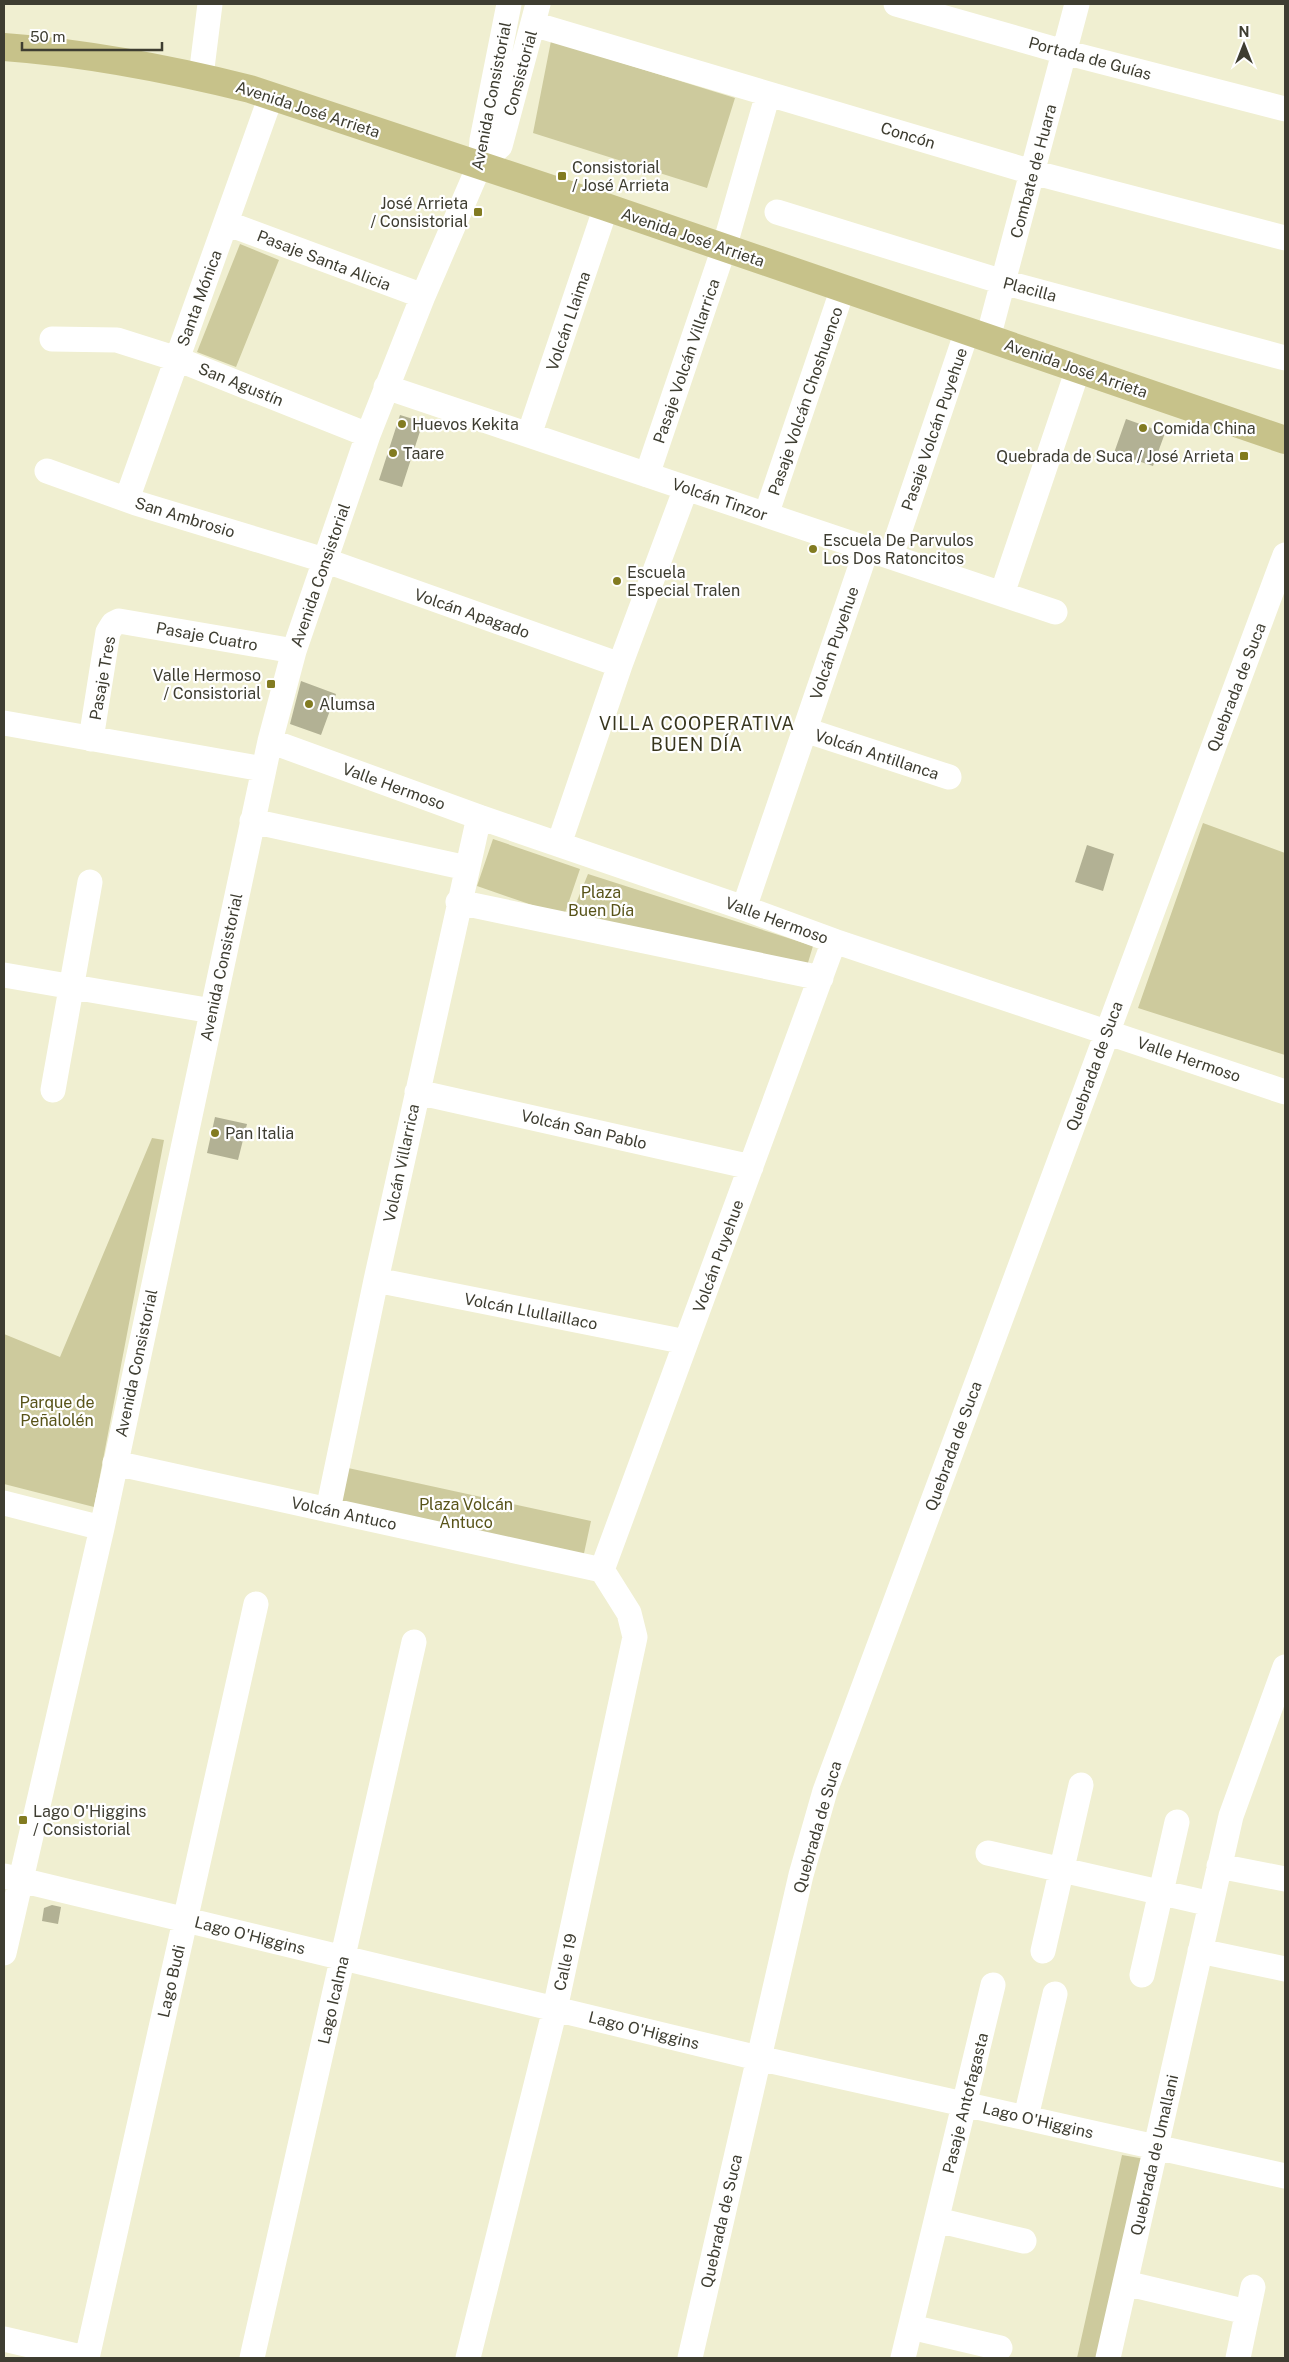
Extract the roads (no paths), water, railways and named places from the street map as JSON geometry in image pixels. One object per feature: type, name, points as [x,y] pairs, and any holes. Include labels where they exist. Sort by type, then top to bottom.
[{"type":"main road","name":"Avenida José Arrieta","points":[[4,48],[100,58],[201,76],[271,96],[480,164],[1285,440]]},
{"type":"street","points":[[201,76],[210,4]]},
{"type":"street","name":"Avenida Consistorial","points":[[4,1953],[12,1878],[102,1528],[270,741],[294,651],[368,435],[423,296],[480,164],[482,140],[509,4]]},
{"type":"street","name":"Portada de Guías","points":[[896,4],[1064,52],[1285,108]]},
{"type":"street","name":"Combate de Huara","points":[[977,334],[1003,282],[1077,4]]},
{"type":"street","name":"Consistorial","points":[[480,164],[500,146],[536,14]]},
{"type":"street","name":"Concón","points":[[536,14],[768,94],[1032,172],[1285,238]]},
{"type":"street","name":"Pasaje Volcán Villarrica","points":[[647,475],[724,248],[768,94]]},
{"type":"street","name":"Santa Mónica","points":[[127,499],[271,96]]},
{"type":"street","name":"Volcán Llaima","points":[[529,435],[606,207]]},
{"type":"street","name":"Placilla","points":[[777,212],[1003,282],[1285,358]]},
{"type":"street","name":"Pasaje Santa Alicia","points":[[226,223],[423,296]]},
{"type":"street","name":"Pasaje Volcán Choshuenco","points":[[766,515],[843,288]]},
{"type":"street","name":"Pasaje Volcán Puyehue","points":[[891,556],[977,334]]},
{"type":"street","name":"San Agustín","points":[[52,338],[117,340],[177,359],[368,435]]},
{"type":"street","points":[[1002,594],[1078,369]]},
{"type":"street","name":"Volcán Tinzor","points":[[386,387],[1055,612]]},
{"type":"street","name":"San Ambrosio","points":[[47,471],[127,499],[324,560]]},
{"type":"street","points":[[559,844],[620,665],[686,488]]},
{"type":"street","name":"Volcán Puyehue","points":[[744,908],[866,548]]},
{"type":"street","name":"Quebrada de Suca","points":[[690,2358],[758,2058],[802,1875],[825,1791],[1285,555]]},
{"type":"street","name":"Volcán Apagado","points":[[324,560],[620,665]]},
{"type":"street","name":"Pasaje Cuatro","points":[[120,621],[294,651]]},
{"type":"street","name":"Pasaje Tres","points":[[91,739],[108,632],[113,624],[120,621]]},
{"type":"street","points":[[4,724],[263,769]]},
{"type":"street","name":"Volcán Antillanca","points":[[804,730],[949,777]]},
{"type":"street","name":"Valle Hermoso","points":[[270,741],[479,817],[834,941],[1285,1092]]},
{"type":"street","name":"Volcán Villarrica","points":[[328,1510],[458,902],[479,817]]},
{"type":"street","points":[[252,821],[467,868]]},
{"type":"street","points":[[53,1090],[90,882]]},
{"type":"street","points":[[458,902],[821,978]]},
{"type":"street","name":"Volcán Puyehue","points":[[602,1570],[834,941]]},
{"type":"street","points":[[4,975],[212,1011]]},
{"type":"street","name":"Volcán San Pablo","points":[[417,1092],[751,1167]]},
{"type":"street","name":"Volcán Llullaillaco","points":[[376,1280],[686,1342]]},
{"type":"street","name":"Volcán Antuco","points":[[115,1463],[602,1570]]},
{"type":"street","points":[[4,1502],[102,1528]]},
{"type":"street","name":"Calle 19","points":[[468,2358],[555,2009],[635,1638],[629,1613],[602,1570]]},
{"type":"street","name":"Lago Budi","points":[[86,2358],[256,1604]]},
{"type":"street","name":"Lago Icalma","points":[[252,2358],[414,1642]]},
{"type":"street","name":"Quebrada de Umallani","points":[[1108,2358],[1231,1816],[1285,1667]]},
{"type":"street","points":[[1043,1952],[1081,1785]]},
{"type":"street","points":[[1142,1975],[1177,1822]]},
{"type":"street","points":[[988,1853],[1211,1904]]},
{"type":"street","points":[[1220,1866],[1285,1879]]},
{"type":"street","name":"Lago O'Higgins","points":[[12,1878],[758,2058],[1285,2176]]},
{"type":"street","points":[[1200,1952],[1285,1969]]},
{"type":"street","name":"Pasaje Antofagasta","points":[[903,2358],[993,1985]]},
{"type":"street","points":[[1026,2117],[1055,1994]]},
{"type":"street","points":[[936,2220],[1024,2241]]},
{"type":"street","points":[[1125,2282],[1248,2312]]},
{"type":"street","points":[[1238,2358],[1253,2287]]},
{"type":"street","points":[[911,2327],[1000,2348]]},
{"type":"street","points":[[4,2339],[86,2358]]},
{"type":"place","name":"Consistorial / José Arrieta","points":[[562,176]]},
{"type":"place","name":"José Arrieta / Consistorial","points":[[478,212]]},
{"type":"place","name":"Huevos Kekita","points":[[402,424]]},
{"type":"place","name":"Comida China","points":[[1143,428]]},
{"type":"place","name":"Taare","points":[[393,453]]},
{"type":"place","name":"Quebrada de Suca / José Arrieta","points":[[1244,456]]},
{"type":"place","name":"Escuela De Parvulos Los Dos Ratoncitos","points":[[813,549]]},
{"type":"place","name":"Escuela Especial Tralen","points":[[617,581]]},
{"type":"place","name":"Valle Hermoso / Consistorial","points":[[271,684]]},
{"type":"place","name":"Alumsa","points":[[309,704]]},
{"type":"place","name":"Pan Italia","points":[[215,1133]]},
{"type":"place","name":"Lago O'Higgins / Consistorial","points":[[23,1820]]},
{"type":"district","name":"VILLA COOPERATIVA BUEN DÍA","points":[[697,734]]},
{"type":"park label","name":"Plaza Buen Día","points":[[601,901]]},
{"type":"park label","name":"Parque de Peñalolén","points":[[57,1411]]},
{"type":"park label","name":"Plaza Volcán Antuco","points":[[466,1513]]}]
